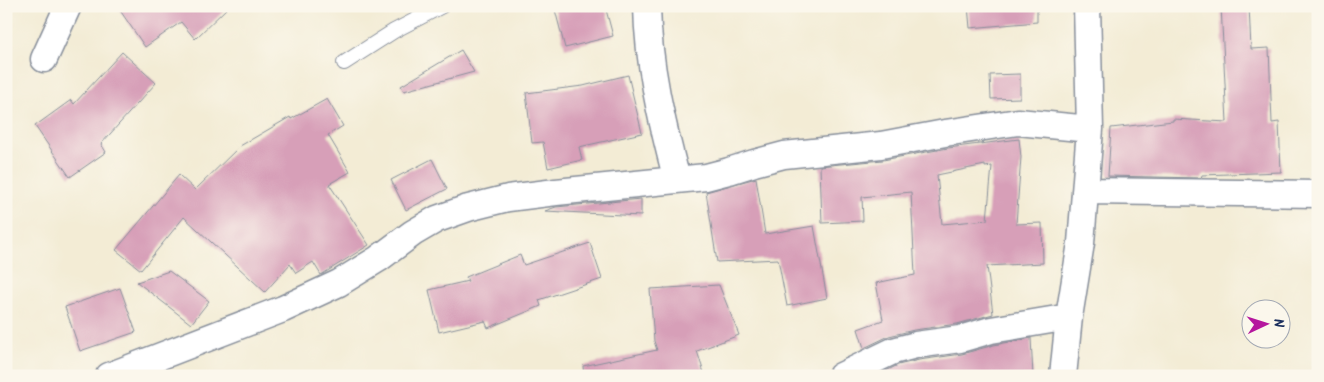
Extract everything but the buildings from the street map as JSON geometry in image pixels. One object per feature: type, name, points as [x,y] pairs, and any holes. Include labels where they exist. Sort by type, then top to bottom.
[{"type":"street","points":[[44,59],[68,6]]},
{"type":"street","points":[[647,6],[648,34],[662,124],[676,180]]},
{"type":"street","points":[[1063,376],[1069,317],[1081,244],[1090,129],[1087,6]]},
{"type":"street","points":[[109,376],[283,309],[339,283],[437,219],[468,208],[508,198],[706,177],[784,155],[881,145],[945,132],[1018,122],[1090,129]]},
{"type":"street","points":[[1085,191],[1318,194]]},
{"type":"street","points":[[841,376],[893,352],[916,346],[960,339],[992,330],[1069,317]]},
{"type":"lane","points":[[344,64],[394,31],[442,6]]}]
